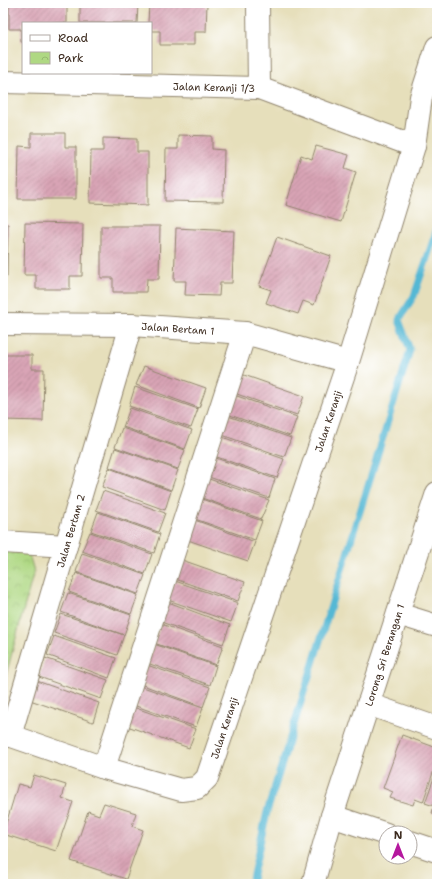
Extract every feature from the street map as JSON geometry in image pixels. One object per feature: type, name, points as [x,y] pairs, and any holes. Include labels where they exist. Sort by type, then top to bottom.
[{"type":"street","points":[[258,3],[259,88]]},
{"type":"street","name":"Jalan Keranji","points":[[104,768],[181,790],[197,788],[206,778],[348,362],[414,146],[421,97],[437,47]]},
{"type":"street","name":"Jalan Keranji 1/3","points":[[3,82],[259,88],[414,146]]},
{"type":"street","name":"Jalan Bertam 1","points":[[3,324],[131,324],[246,333],[348,362]]},
{"type":"street","name":"Jalan Bertam 2","points":[[6,735],[66,546],[131,324]]},
{"type":"street","points":[[6,735],[104,768],[246,333]]},
{"type":"street","name":"Lorong Sri Berangan 1","points":[[313,884],[332,816],[368,704],[436,502]]},
{"type":"street","points":[[3,542],[66,546]]},
{"type":"street","points":[[398,614],[437,626]]},
{"type":"street","points":[[368,704],[437,728]]},
{"type":"street","points":[[332,816],[378,831]]},
{"type":"street","points":[[418,844],[437,850]]},
{"type":"green space","points":[[3,547],[27,548],[34,571],[3,686]]},
{"type":"building","points":[[9,3],[67,3],[67,22],[22,22],[22,42],[21,29],[9,29]]},
{"type":"building","points":[[80,3],[138,3],[137,22],[80,22]]},
{"type":"building","points":[[149,3],[207,3],[206,32],[194,32],[194,45],[160,45],[160,31],[152,31],[152,22],[148,22]]},
{"type":"building","points":[[31,133],[65,133],[65,147],[76,147],[76,199],[18,199],[19,146],[31,147]]},
{"type":"building","points":[[178,135],[212,136],[212,149],[224,150],[223,202],[165,201],[166,149],[178,149]]},
{"type":"building","points":[[103,138],[137,139],[137,152],[148,152],[148,205],[90,203],[91,151],[103,151]]},
{"type":"building","points":[[316,146],[349,155],[345,168],[356,172],[341,222],[286,205],[301,155],[312,159]]},
{"type":"building","points":[[25,223],[83,224],[82,276],[70,276],[70,289],[36,289],[36,275],[24,275]]},
{"type":"building","points":[[3,224],[8,224],[7,276],[3,276]]},
{"type":"building","points":[[101,226],[160,226],[159,279],[147,279],[146,292],[113,292],[113,278],[101,278]]},
{"type":"building","points":[[176,228],[234,231],[232,283],[220,283],[219,296],[185,295],[186,281],[174,281]]},
{"type":"building","points":[[277,237],[331,256],[314,305],[303,301],[298,314],[266,303],[271,290],[259,286]]},
{"type":"building","points":[[3,355],[32,355],[32,369],[44,369],[43,421],[3,420]]},
{"type":"building","points":[[144,366],[206,388],[199,408],[136,385]]},
{"type":"building","points":[[241,374],[304,396],[297,415],[234,393]]},
{"type":"building","points":[[135,387],[198,409],[191,428],[129,406]]},
{"type":"building","points":[[234,395],[297,417],[290,436],[227,414]]},
{"type":"building","points":[[130,408],[192,430],[185,449],[123,427]]},
{"type":"building","points":[[228,416],[291,438],[284,457],[222,435]]},
{"type":"building","points":[[122,428],[185,450],[178,469],[115,447]]},
{"type":"building","points":[[222,437],[284,459],[277,478],[214,456]]},
{"type":"building","points":[[115,448],[178,470],[171,490],[109,467]]},
{"type":"building","points":[[213,457],[275,479],[269,498],[206,476]]},
{"type":"building","points":[[109,468],[171,491],[165,510],[102,487]]},
{"type":"building","points":[[206,478],[269,500],[261,519],[199,497]]},
{"type":"building","points":[[103,491],[165,513],[158,532],[96,510]]},
{"type":"building","points":[[199,498],[262,521],[255,540],[192,518]]},
{"type":"building","points":[[98,512],[160,534],[154,553],[91,531]]},
{"type":"building","points":[[192,519],[255,542],[248,561],[185,539]]},
{"type":"building","points":[[90,532],[152,554],[145,574],[82,551]]},
{"type":"building","points":[[82,553],[145,575],[138,594],[76,572]]},
{"type":"building","points":[[182,560],[245,582],[238,601],[175,579]]},
{"type":"building","points":[[76,573],[138,595],[131,614],[69,592]]},
{"type":"building","points":[[175,581],[238,603],[231,622],[168,600]]},
{"type":"building","points":[[68,593],[131,615],[124,635],[61,612]]},
{"type":"building","points":[[168,602],[230,625],[223,644],[161,622]]},
{"type":"building","points":[[61,614],[124,635],[117,655],[54,633]]},
{"type":"building","points":[[161,624],[223,646],[216,665],[154,643]]},
{"type":"building","points":[[54,636],[116,658],[109,678],[47,655]]},
{"type":"building","points":[[154,644],[216,666],[210,685],[147,663]]},
{"type":"building","points":[[45,658],[108,680],[101,699],[39,677]]},
{"type":"building","points":[[147,665],[210,687],[203,707],[140,684]]},
{"type":"building","points":[[37,681],[99,703],[93,722],[30,700]]},
{"type":"building","points":[[140,686],[203,708],[196,727],[133,705]]},
{"type":"building","points":[[133,707],[196,729],[189,748],[127,726]]},
{"type":"building","points":[[402,735],[437,748],[437,761],[423,802],[415,799],[413,805],[390,798],[393,792],[383,788]]},
{"type":"building","points":[[437,769],[437,814],[432,813],[434,806],[425,803]]},
{"type":"building","points":[[34,775],[66,785],[62,798],[73,802],[56,851],[3,834],[18,784],[30,787]]},
{"type":"building","points":[[104,803],[136,813],[132,826],[143,830],[126,879],[71,861],[88,811],[99,815]]},
{"type":"waterway","points":[[251,884],[267,812],[410,350],[399,320],[414,296],[437,229]]}]
